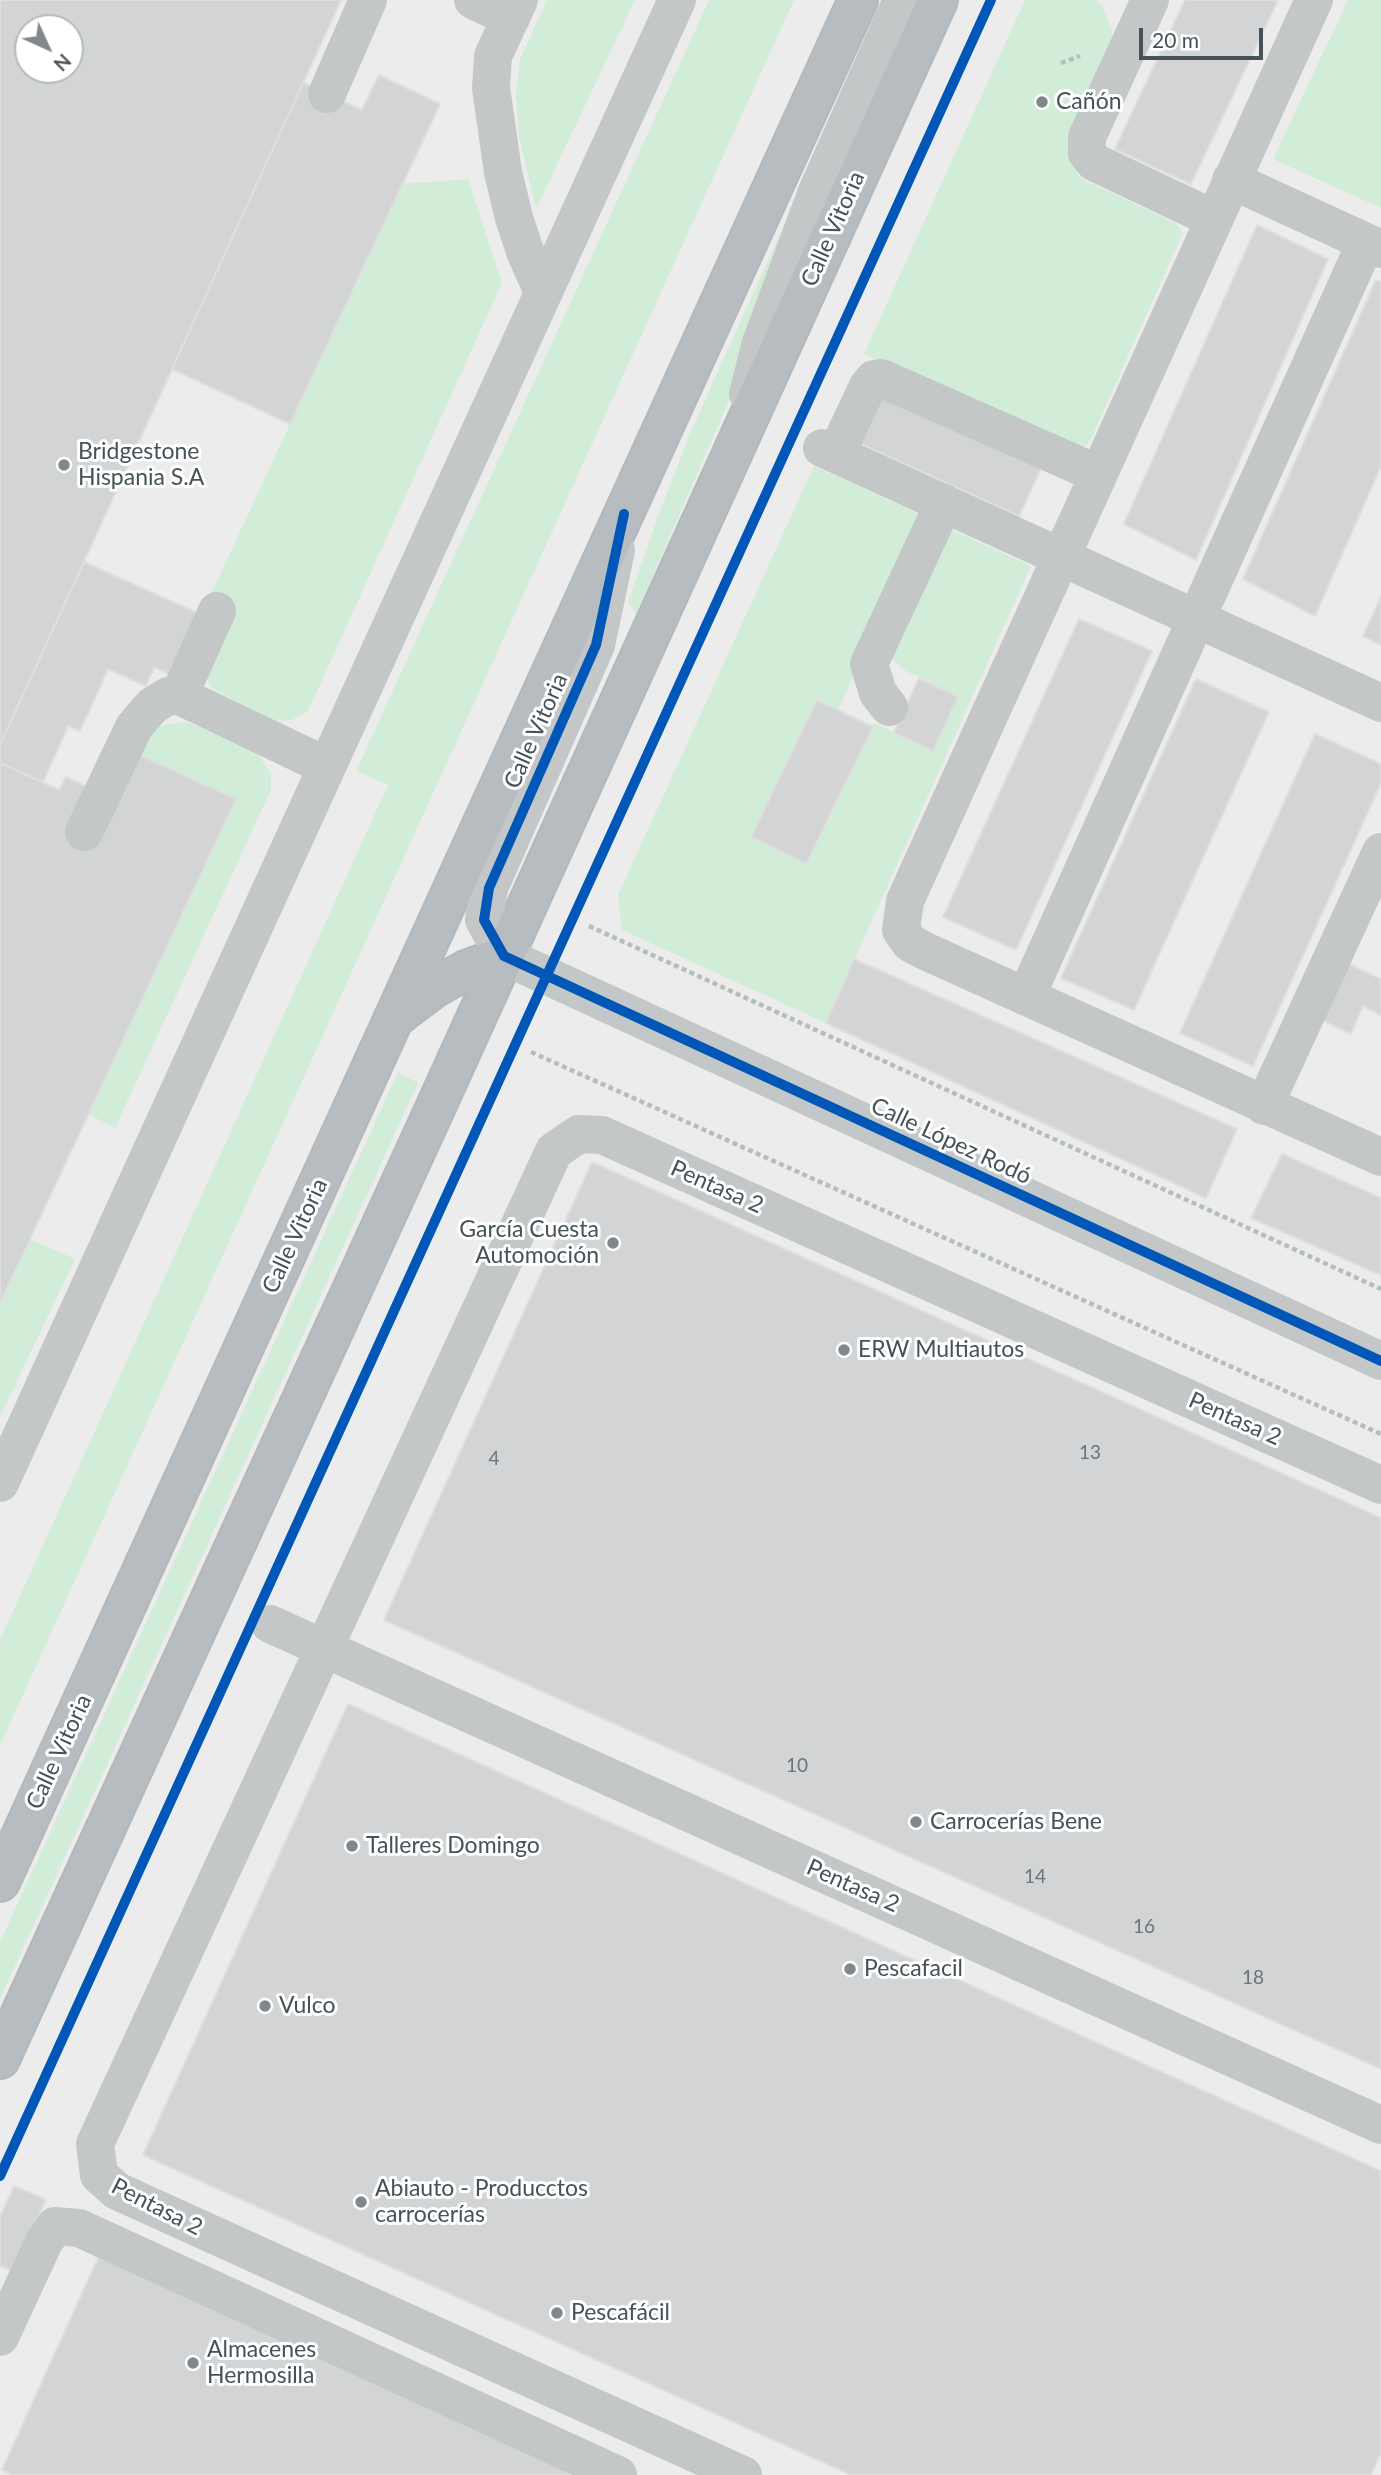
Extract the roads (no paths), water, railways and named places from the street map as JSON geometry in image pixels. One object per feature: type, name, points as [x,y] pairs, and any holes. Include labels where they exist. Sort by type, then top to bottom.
[{"type":"highway","name":"Calle Vitoria","points":[[0,1882],[858,0]]},
{"type":"highway","name":"Calle Vitoria","points":[[0,2059],[938,0]]},
{"type":"highway","points":[[395,1018],[434,988],[466,970],[504,956]]},
{"type":"street","points":[[327,94],[368,0]]},
{"type":"street","points":[[472,0],[515,9],[493,56],[491,88],[503,172],[513,218],[544,292]]},
{"type":"street","points":[[0,1483],[677,0]]},
{"type":"street","points":[[732,453],[761,343],[816,194],[902,0]]},
{"type":"street","points":[[1150,0],[1087,137],[1087,153],[1094,162],[1214,219]]},
{"type":"street","points":[[1314,0],[905,901],[901,930],[910,943],[1381,1157]]},
{"type":"street","points":[[1026,997],[1196,619],[1373,245],[1231,180]]},
{"type":"street","points":[[1098,474],[881,379],[874,379],[868,386],[829,451],[1381,704]]},
{"type":"street","points":[[890,707],[878,693],[869,664],[944,503]]},
{"type":"street","name":"Calle Vitoria","points":[[504,956],[484,920],[489,888],[596,645],[624,513]]},
{"type":"street","points":[[178,696],[217,611]]},
{"type":"street","points":[[84,832],[134,726],[152,706],[168,696],[178,696],[326,766]]},
{"type":"street","points":[[1264,1106],[1381,852]]},
{"type":"street","name":"Calle López Rodó","points":[[504,956],[1381,1362]]},
{"type":"street","name":"Pentasa 2","points":[[743,2475],[117,2192],[99,2175],[95,2144],[554,1151],[579,1134],[603,1135],[1381,1485]]},
{"type":"street","name":"Pentasa 2","points":[[270,1624],[1381,2125]]},
{"type":"street","points":[[0,2337],[44,2242],[55,2226],[79,2228],[618,2475]]},
{"type":"place","name":"Cañón","points":[[1042,102]]},
{"type":"place","name":"Bridgestone Hispania S.A","points":[[64,465]]},
{"type":"place","name":"García Cuesta Automoción","points":[[613,1243]]},
{"type":"place","name":"ERW Multiautos","points":[[844,1350]]},
{"type":"place","name":"Carrocerías Bene","points":[[916,1822]]},
{"type":"place","name":"Talleres Domingo","points":[[352,1846]]},
{"type":"place","name":"Pescafacil","points":[[850,1969]]},
{"type":"place","name":"Vulco","points":[[265,2006]]},
{"type":"place","name":"Abiauto - Producctos carrocerías","points":[[361,2202]]},
{"type":"place","name":"Pescafácil","points":[[557,2313]]},
{"type":"place","name":"Almacenes Hermosilla","points":[[193,2363]]}]
